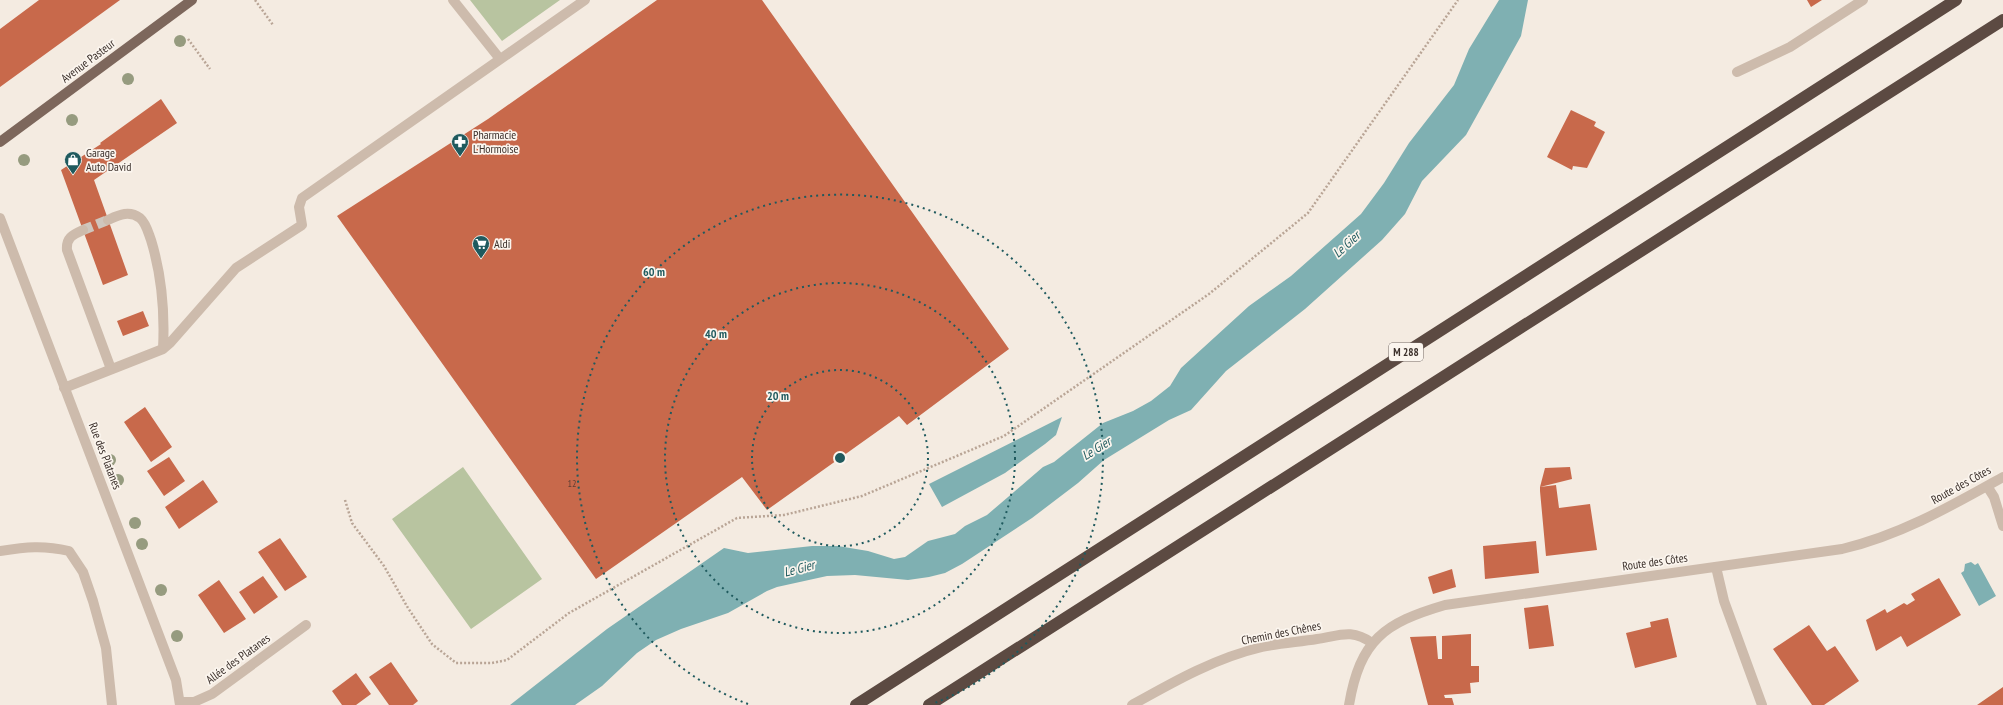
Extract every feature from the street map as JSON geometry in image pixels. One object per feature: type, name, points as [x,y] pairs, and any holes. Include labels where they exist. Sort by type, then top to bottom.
[{"type":"highway","name":"M 288","points":[[856,705],[1956,0]]},
{"type":"highway","points":[[929,705],[2003,20]]},
{"type":"main road","name":"Avenue Pasteur","points":[[0,142],[192,0]]},
{"type":"street","points":[[453,0],[500,59]]},
{"type":"street","points":[[64,388],[163,349],[236,268],[302,225],[299,215],[302,198],[585,0]]},
{"type":"street","points":[[1738,72],[1790,47],[1862,0]]},
{"type":"street","points":[[108,220],[122,214],[131,214],[140,218],[147,227],[158,264],[162,286],[164,311],[163,349]]},
{"type":"street","name":"Rue des Platanes","points":[[0,218],[176,680],[180,704]]},
{"type":"street","points":[[83,230],[71,236],[67,242],[67,250],[111,369]]},
{"type":"street","name":"Route des Côtes","points":[[1349,705],[1352,685],[1361,660],[1372,643],[1392,625],[1417,613],[1445,605],[1716,567],[1872,542],[1900,531],[2003,477]]},
{"type":"street","points":[[1987,486],[1994,497],[2003,526]]},
{"type":"street","points":[[0,551],[31,546],[50,546],[69,551],[83,572],[93,600],[106,648],[112,705]]},
{"type":"street","points":[[1716,567],[1724,601],[1762,705]]},
{"type":"street","name":"Allée des Platanes","points":[[180,704],[194,702],[212,694],[306,625]]},
{"type":"street","name":"Chemin des Chênes","points":[[1132,705],[1195,671],[1223,659],[1263,647],[1319,639],[1340,634],[1362,636],[1372,643]]},
{"type":"path","points":[[255,0],[273,24]]},
{"type":"path","points":[[345,500],[352,523],[388,572],[398,592],[432,644],[456,663],[492,663],[507,660],[569,613],[737,518],[784,515],[862,496],[1004,436],[1209,294],[1308,213],[1458,0]]},
{"type":"path","points":[[188,39],[210,69]]},
{"type":"green space","points":[[470,0],[560,0],[502,41]]},
{"type":"green space","points":[[463,467],[542,579],[471,629],[392,519]]},
{"type":"water","name":"Le Gier","points":[[1499,0],[1528,0],[1521,36],[1466,135],[1422,181],[1405,214],[1382,240],[1305,309],[1226,371],[1191,410],[1169,420],[1104,460],[1078,483],[1032,518],[962,564],[945,573],[908,580],[855,575],[827,576],[777,587],[728,613],[681,629],[656,640],[637,653],[602,686],[575,705],[510,705],[607,629],[724,548],[748,553],[812,546],[838,546],[868,551],[894,559],[905,557],[928,541],[955,534],[965,526],[987,515],[1043,467],[1054,462],[1103,423],[1133,411],[1151,401],[1170,386],[1181,368],[1249,306],[1291,276],[1361,214],[1384,183],[1409,143],[1454,85],[1469,49]]},
{"type":"water","points":[[1062,417],[1056,435],[1045,444],[1005,473],[942,507],[929,484]]},
{"type":"water","points":[[1971,562],[1975,565],[1978,563],[1996,596],[1979,606],[1961,573],[1964,571],[1965,564]]},
{"type":"building","points":[[39,0],[120,0],[0,87],[0,29]]},
{"type":"building","points":[[657,0],[762,0],[1009,349],[907,425],[899,416],[767,510],[742,477],[596,579],[337,216],[488,119]]},
{"type":"building","points":[[1807,0],[1822,0],[1811,7]]},
{"type":"building","points":[[161,99],[177,123],[94,180],[128,275],[103,285],[61,170],[101,144],[100,143]]},
{"type":"building","points":[[1571,110],[1596,122],[1594,126],[1605,132],[1587,168],[1573,166],[1572,170],[1547,157]]},
{"type":"building","points":[[143,311],[149,326],[123,336],[117,321]]},
{"type":"building","points":[[145,407],[172,447],[151,462],[124,422]]},
{"type":"building","points":[[169,457],[185,481],[164,496],[147,471]]},
{"type":"building","points":[[1570,467],[1572,479],[1540,487],[1545,468]]},
{"type":"building","points":[[203,480],[218,502],[179,529],[165,507]]},
{"type":"building","points":[[1556,485],[1559,508],[1590,504],[1597,550],[1546,556],[1540,487]]},
{"type":"building","points":[[280,538],[307,577],[285,591],[258,552]]},
{"type":"building","points":[[1536,541],[1539,573],[1485,579],[1483,546]]},
{"type":"building","points":[[1452,569],[1456,587],[1433,594],[1428,577]]},
{"type":"building","points":[[263,576],[278,597],[254,614],[239,592]]},
{"type":"building","points":[[1939,578],[1961,615],[1907,647],[1901,636],[1876,651],[1866,620],[1885,609],[1887,613],[1904,603],[1907,605],[1915,600],[1911,594]]},
{"type":"building","points":[[219,580],[246,619],[224,633],[198,595]]},
{"type":"building","points":[[1548,605],[1554,646],[1529,649],[1524,608]]},
{"type":"building","points":[[1668,618],[1677,657],[1635,668],[1626,633],[1651,627],[1650,622]]},
{"type":"building","points":[[1809,625],[1827,651],[1835,646],[1859,681],[1824,705],[1812,705],[1773,649]]},
{"type":"building","points":[[1471,634],[1471,666],[1479,666],[1479,682],[1470,683],[1471,693],[1444,695],[1445,698],[1452,698],[1454,705],[1428,705],[1410,637],[1436,636],[1438,659],[1442,659],[1442,636]]},
{"type":"building","points":[[391,662],[418,701],[413,705],[389,705],[369,677]]},
{"type":"building","points":[[356,673],[371,694],[356,705],[342,705],[332,691]]},
{"type":"building","points":[[2003,687],[2003,705],[1977,705]]},
{"type":"tunnel","points":[[83,230],[108,220]]},
{"type":"place","name":"Pharmacie L'Hormoise","points":[[460,157]]},
{"type":"place","name":"Garage Auto David","points":[[73,175]]},
{"type":"place","name":"Aldi","points":[[481,259]]}]
